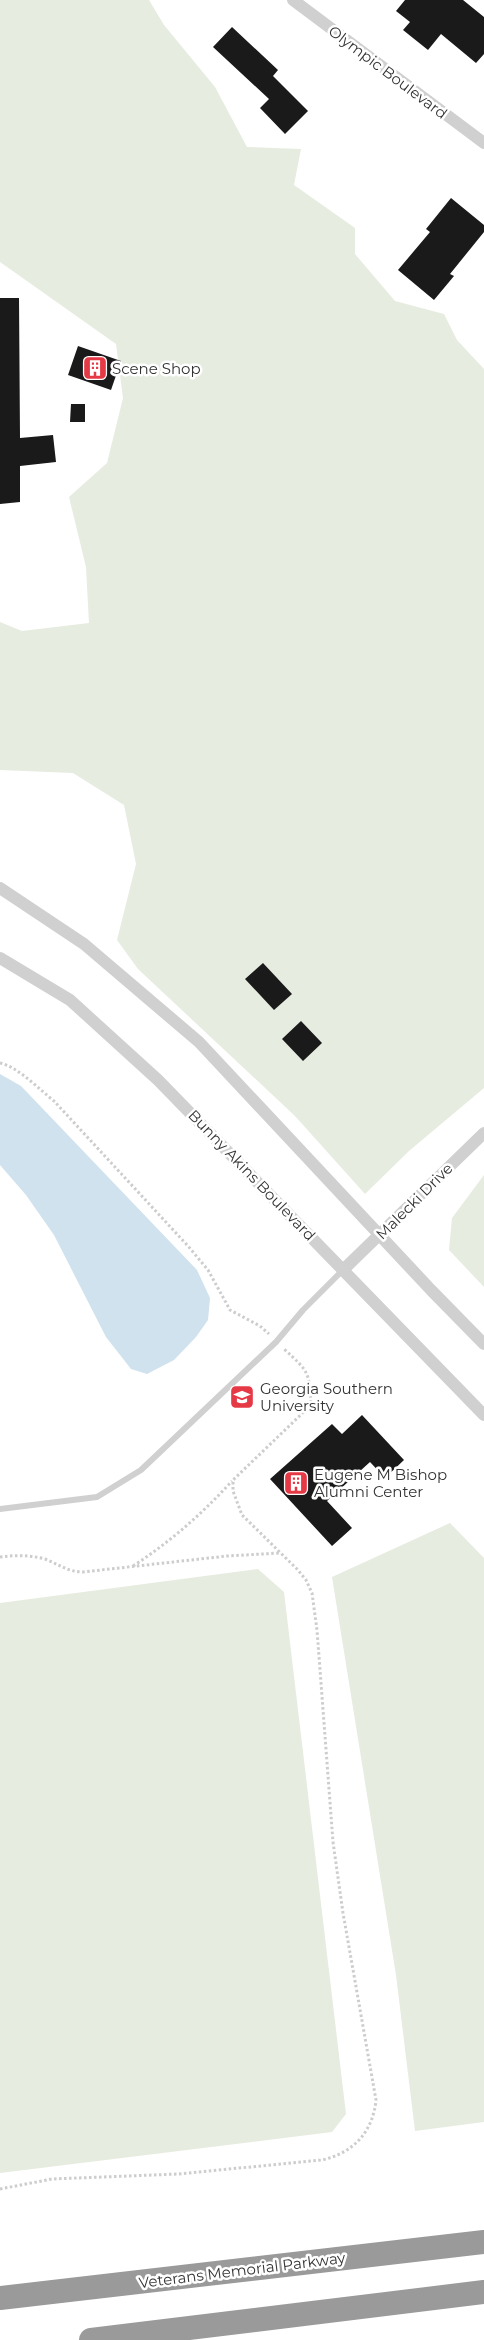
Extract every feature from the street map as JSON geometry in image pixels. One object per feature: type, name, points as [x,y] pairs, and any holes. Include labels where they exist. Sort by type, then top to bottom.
[{"type":"highway","name":"Veterans Memorial Parkway","points":[[0,2298],[484,2242]]},
{"type":"highway","points":[[91,2340],[484,2292]]},
{"type":"street","name":"Olympic Boulevard","points":[[293,0],[484,143]]},
{"type":"street","points":[[0,888],[84,944],[198,1042],[484,1344]]},
{"type":"street","name":"Bunny Akins Boulevard","points":[[0,958],[70,1000],[136,1060],[344,1269],[484,1415]]},
{"type":"street","name":"Malecki Drive","points":[[344,1269],[484,1133]]},
{"type":"lane","points":[[0,1509],[97,1497],[141,1470],[276,1342],[303,1310],[344,1269]]},
{"type":"path","points":[[0,1063],[5,1064],[54,1101],[188,1246],[208,1270],[230,1310],[260,1326],[306,1371],[309,1377],[311,1405],[233,1480],[207,1508],[164,1546],[130,1568]]},
{"type":"path","points":[[0,2190],[52,2179],[178,2174],[322,2160],[334,2157],[353,2146],[370,2126],[374,2118],[376,2100],[343,1913],[333,1842],[317,1630],[312,1593],[306,1580],[242,1515],[233,1491],[233,1480]]},
{"type":"path","points":[[0,1557],[30,1556],[45,1560],[72,1572],[130,1568],[226,1556],[281,1553]]},
{"type":"shaded area","points":[[0,0],[149,0],[164,25],[215,87],[247,147],[301,149],[294,185],[355,228],[355,254],[395,301],[444,314],[457,340],[484,369],[484,1088],[409,1151],[365,1194],[295,1116],[138,969],[117,940],[136,864],[124,805],[73,773],[0,770],[0,622],[22,631],[89,623],[86,567],[69,497],[107,463],[123,398],[116,344],[0,262]]},
{"type":"shaded area","points":[[484,1175],[484,1287],[449,1250],[452,1218]]},
{"type":"shaded area","points":[[450,1523],[484,1558],[484,2122],[415,2131],[396,1975],[332,1577]]},
{"type":"shaded area","points":[[258,1569],[284,1592],[346,2114],[332,2132],[0,2173],[0,1603]]},
{"type":"water","points":[[0,1074],[21,1086],[197,1270],[210,1298],[208,1320],[196,1337],[174,1360],[147,1374],[131,1369],[106,1337],[54,1235],[26,1195],[0,1165]]},
{"type":"building","points":[[405,0],[463,0],[484,17],[484,54],[476,63],[441,34],[428,50],[403,30],[410,22],[396,11]]},
{"type":"building","points":[[232,27],[278,70],[273,76],[308,111],[285,134],[260,108],[269,99],[213,47]]},
{"type":"building","points":[[451,198],[484,225],[484,232],[450,274],[454,276],[434,300],[398,270],[430,232],[426,229]]},
{"type":"building","points":[[0,298],[19,298],[20,438],[53,435],[56,462],[20,466],[20,502],[0,504]]},
{"type":"building","name":"Scene Shop","points":[[78,346],[121,361],[111,390],[68,375]]},
{"type":"building","points":[[71,404],[85,404],[85,422],[70,422]]},
{"type":"building","points":[[263,963],[292,994],[274,1010],[245,979]]},
{"type":"building","points":[[301,1021],[322,1043],[303,1061],[282,1039]]},
{"type":"building","name":"Eugene M Bishop Alumni Center","points":[[362,1415],[404,1460],[385,1478],[370,1462],[327,1501],[352,1528],[332,1546],[270,1479],[332,1424],[342,1434]]},
{"type":"place","name":"Scene Shop","points":[[95,368]]},
{"type":"place","name":"Georgia Southern University","points":[[242,1397]]},
{"type":"place","name":"Eugene M Bishop Alumni Center","points":[[296,1483]]}]
